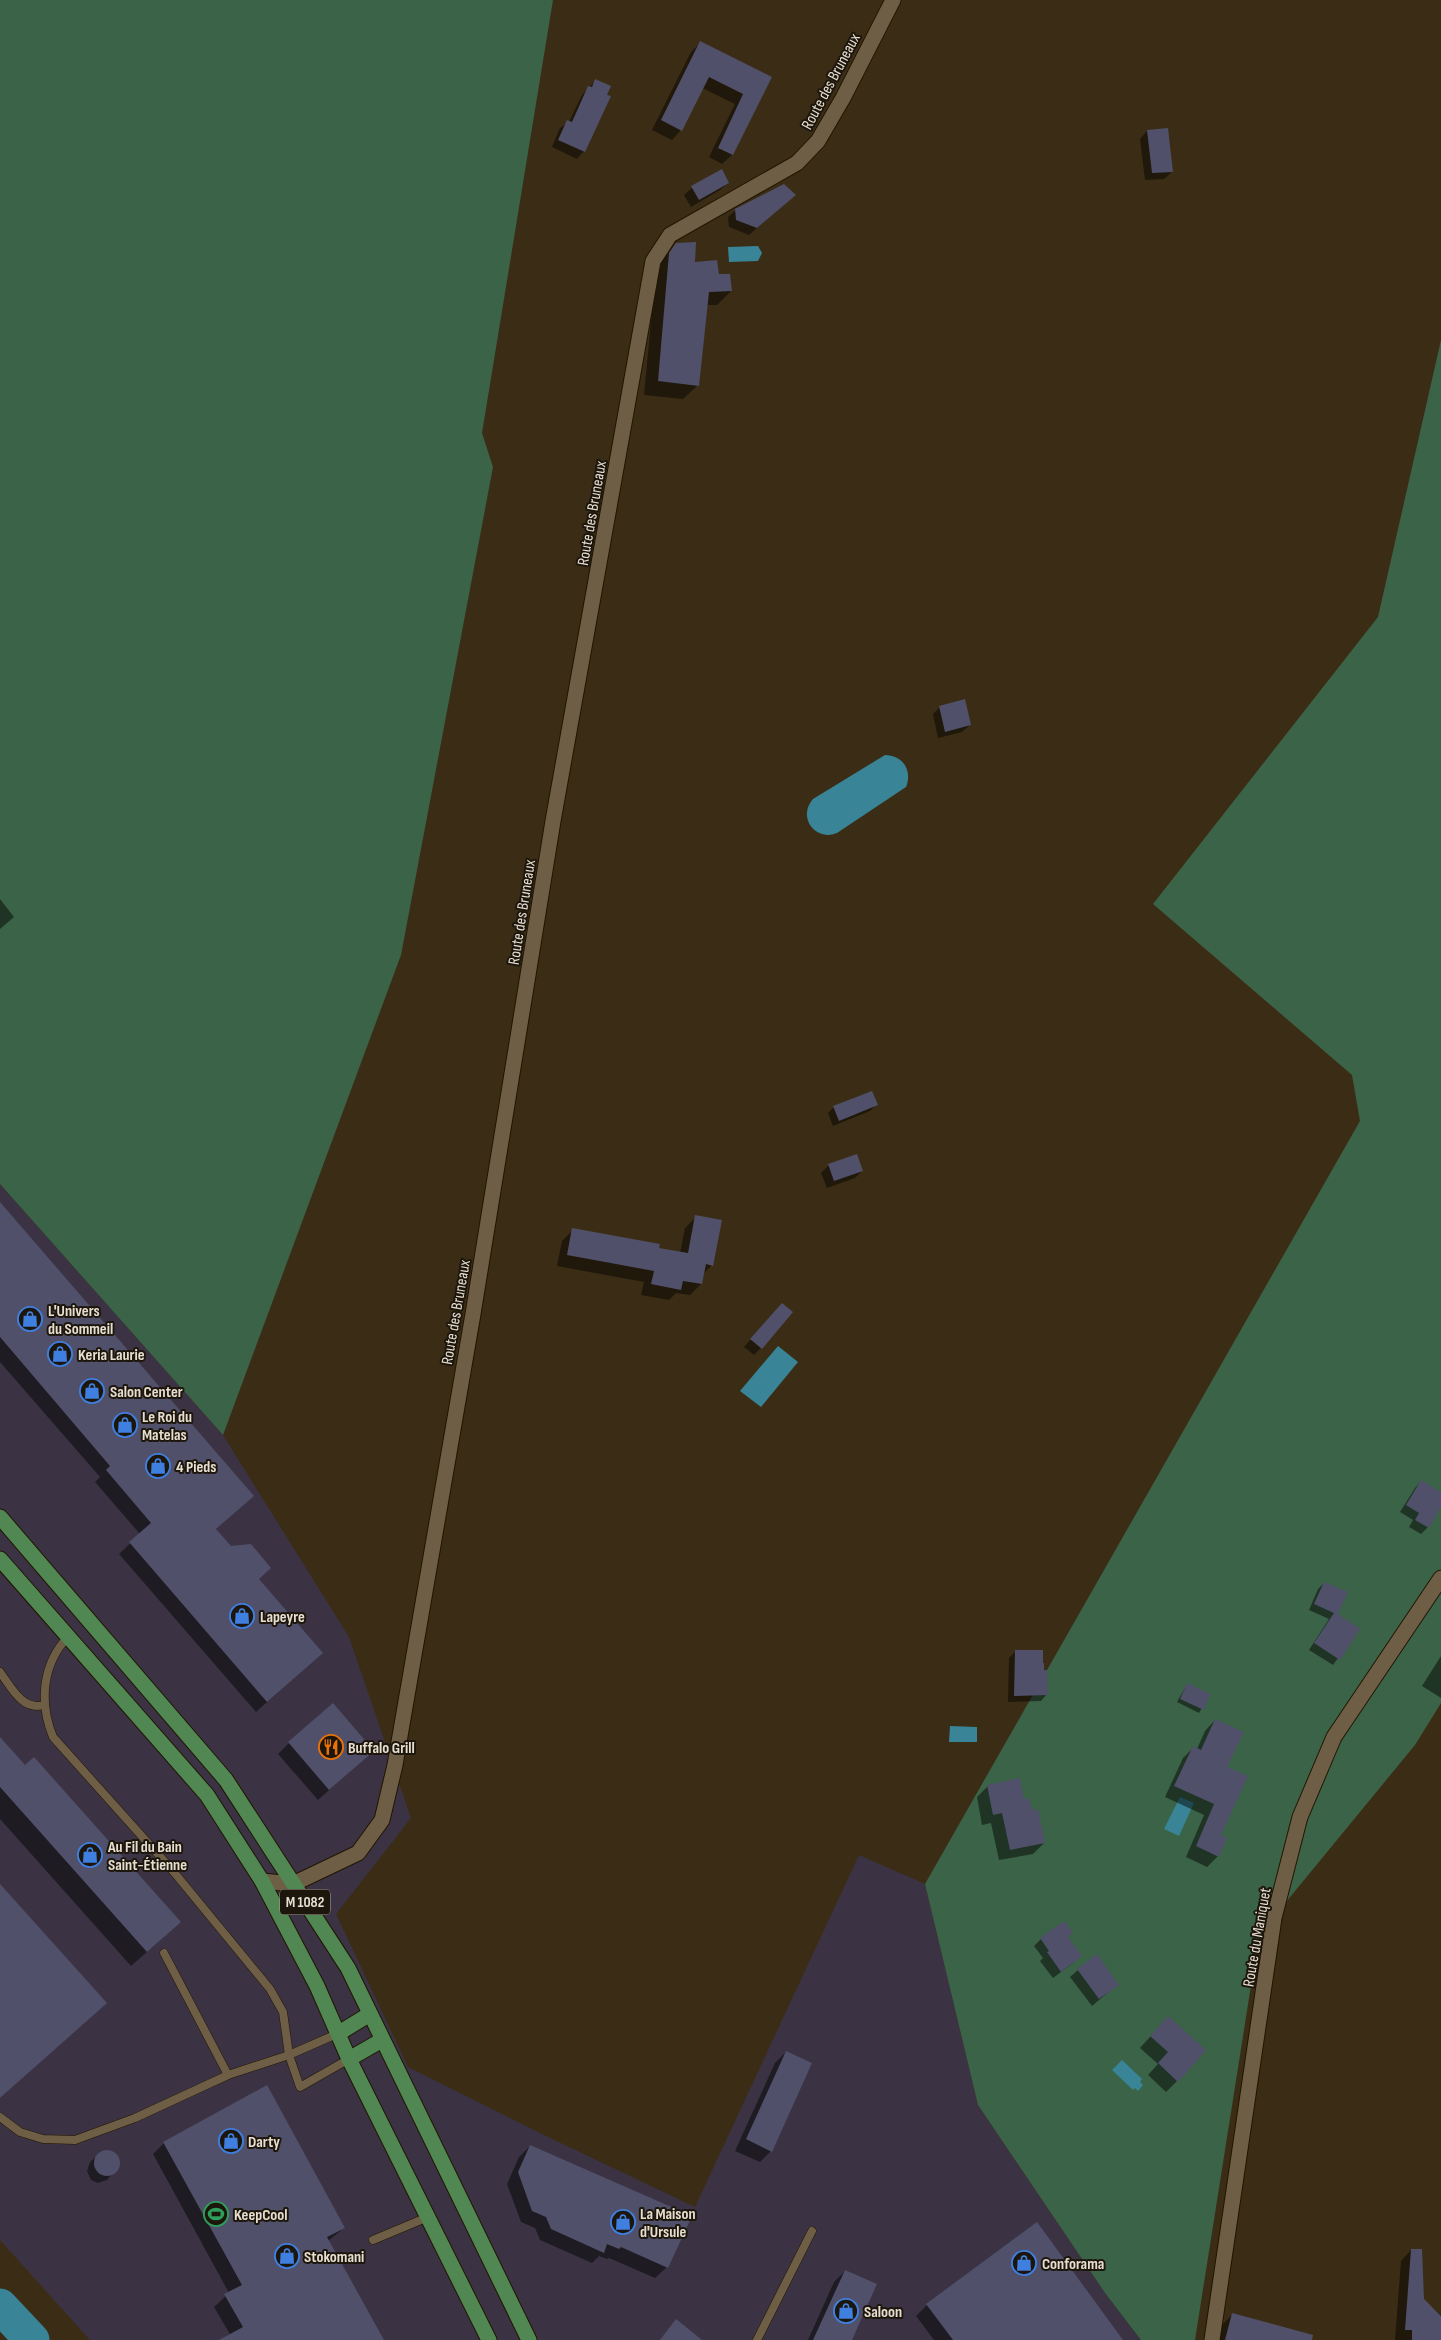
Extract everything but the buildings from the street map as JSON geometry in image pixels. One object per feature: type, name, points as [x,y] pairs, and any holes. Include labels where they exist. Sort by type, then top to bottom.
[{"type":"main road","name":"M 1082","points":[[0,1517],[226,1780],[348,1968],[529,2340]]},
{"type":"main road","name":"M 1082","points":[[0,1559],[207,1796],[262,1881],[339,2033],[349,2059],[489,2340]]},
{"type":"main road","points":[[339,2033],[370,2014]]},
{"type":"main road","points":[[349,2059],[382,2040]]},
{"type":"street","name":"Route des Bruneaux","points":[[293,1884],[358,1853],[382,1820],[395,1765],[473,1314],[553,821],[653,260],[670,235],[797,163],[818,141],[843,98],[893,0]]},
{"type":"street","name":"Route du Maniquet","points":[[1212,2340],[1274,1918],[1300,1817],[1334,1737],[1441,1578]]},
{"type":"street","points":[[262,1881],[293,1884]]},
{"type":"lane","points":[[68,1637],[59,1647],[52,1660],[46,1682],[44,1705],[47,1722],[53,1737],[173,1871],[270,1989],[283,2012],[289,2056],[300,2087],[349,2059]]},
{"type":"lane","points":[[0,1672],[26,1704],[38,1707],[44,1705]]},
{"type":"lane","points":[[164,1953],[228,2075]]},
{"type":"lane","points":[[0,2117],[20,2132],[43,2139],[74,2140],[135,2118],[228,2075],[289,2056],[339,2033]]},
{"type":"lane","points":[[373,2240],[428,2217]]},
{"type":"lane","points":[[757,2340],[812,2232]]},
{"type":"shaded area","points":[[0,1184],[223,1435],[349,1637],[411,1818],[336,1914],[408,2067],[695,2207],[859,1855],[925,1884],[978,2105],[1105,2293],[1141,2340],[90,2340],[0,2240]]},
{"type":"green space","points":[[0,0],[553,0],[482,433],[493,467],[401,955],[223,1435],[0,1184]]},
{"type":"green space","points":[[1441,340],[1441,1703],[1415,1745],[1259,1935],[1195,2340],[1141,2340],[1105,2293],[978,2105],[925,1884],[1360,1121],[1352,1075],[1153,904],[1378,617]]},
{"type":"water","points":[[758,246],[762,253],[758,261],[729,262],[728,247]]},
{"type":"water","points":[[885,755],[901,761],[907,769],[908,781],[906,787],[837,833],[829,835],[816,831],[808,820],[807,813],[813,799]]},
{"type":"water","points":[[778,1346],[798,1362],[761,1407],[740,1391]]},
{"type":"water","points":[[950,1726],[977,1727],[977,1742],[949,1742]]},
{"type":"water","points":[[1180,1797],[1194,1803],[1179,1836],[1164,1829]]},
{"type":"water","points":[[1122,2060],[1142,2079],[1140,2082],[1143,2085],[1138,2091],[1135,2088],[1133,2090],[1112,2070]]},
{"type":"waterway","points":[[0,2306],[32,2340]]},
{"type":"place","name":"L'Univers du Sommeil","points":[[30,1319]]},
{"type":"place","name":"Keria Laurie","points":[[60,1354]]},
{"type":"place","name":"Salon Center","points":[[92,1391]]},
{"type":"place","name":"Le Roi du Matelas","points":[[125,1425]]},
{"type":"place","name":"4 Pieds","points":[[158,1466]]},
{"type":"place","name":"Lapeyre","points":[[242,1616]]},
{"type":"place","name":"Buffalo Grill","points":[[331,1747]]},
{"type":"place","name":"Au Fil du Bain Saint-Étienne","points":[[90,1855]]},
{"type":"place","name":"Darty","points":[[231,2141]]},
{"type":"place","name":"KeepCool","points":[[216,2214]]},
{"type":"place","name":"La Maison d'Ursule","points":[[623,2222]]},
{"type":"place","name":"Stokomani","points":[[287,2256]]},
{"type":"place","name":"Conforama","points":[[1024,2263]]},
{"type":"place","name":"Saloon","points":[[846,2311]]}]
